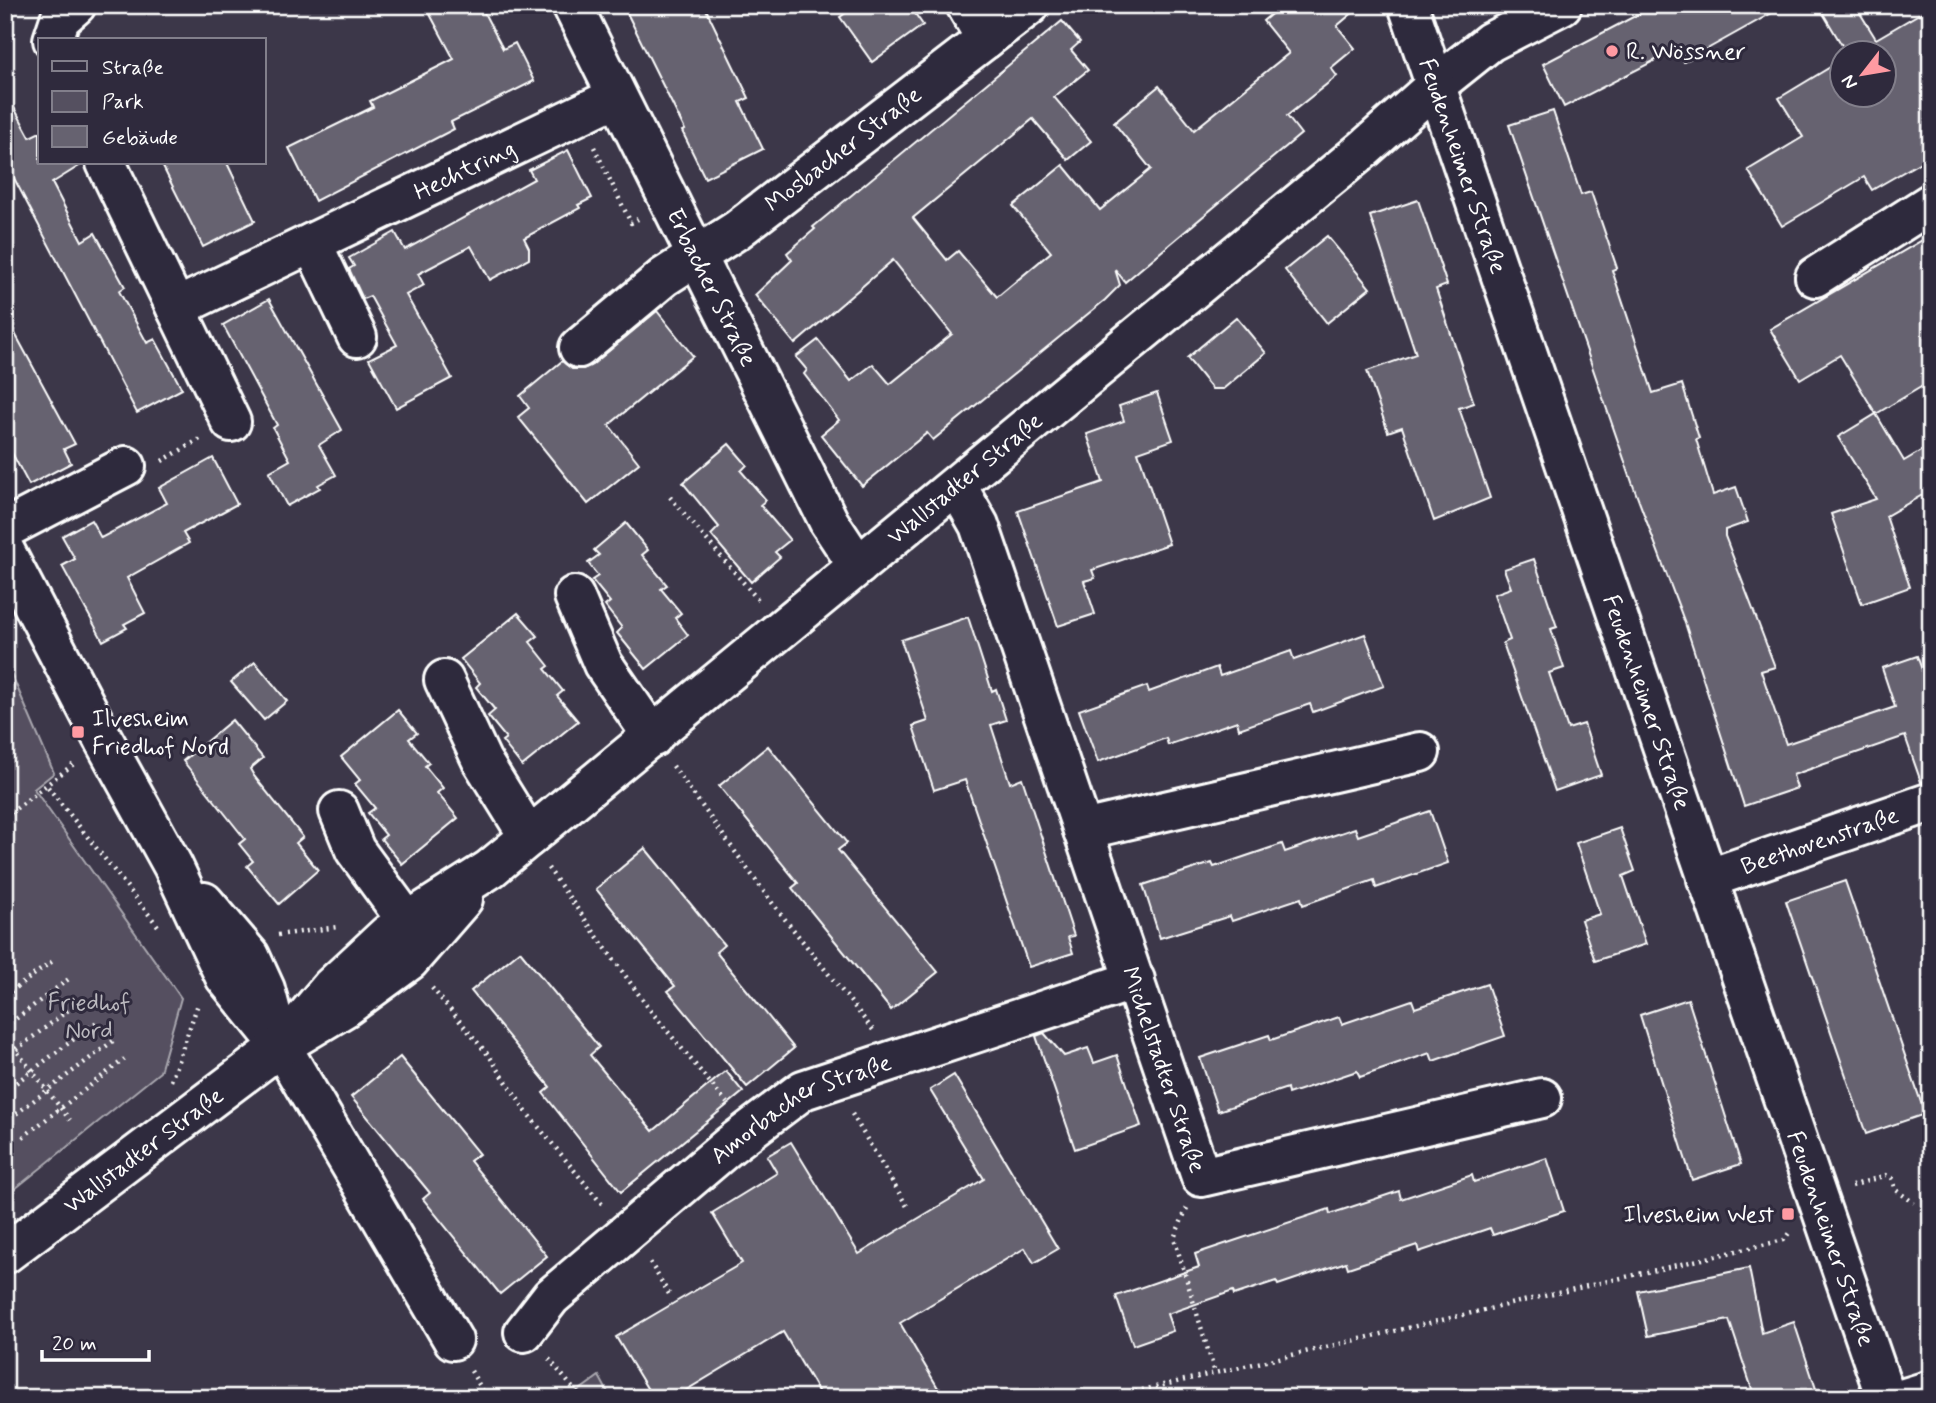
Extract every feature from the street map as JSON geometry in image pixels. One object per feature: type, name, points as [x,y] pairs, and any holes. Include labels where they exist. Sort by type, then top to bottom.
[{"type":"street","points":[[54,38],[60,19],[76,5]]},
{"type":"street","name":"Erbacher Straße","points":[[572,5],[829,522],[858,566]]},
{"type":"street","points":[[966,5],[986,39]]},
{"type":"street","name":"Mosbacher Straße","points":[[579,348],[664,277],[737,230],[1030,5]]},
{"type":"street","name":"Feudenheimer Straße","points":[[1408,5],[1886,1398]]},
{"type":"street","name":"Wallstadter Straße","points":[[281,1046],[331,987],[407,921],[490,869],[653,737],[1490,42],[1562,5]]},
{"type":"street","name":"Hechtring","points":[[176,308],[616,97]]},
{"type":"street","points":[[106,164],[231,422]]},
{"type":"street","points":[[1815,277],[1931,203]]},
{"type":"street","points":[[312,243],[358,337]]},
{"type":"street","points":[[5,529],[125,466]]},
{"type":"street","name":"Michelstadter Straße","points":[[957,486],[979,525],[1201,1177],[1542,1098]]},
{"type":"street","points":[[5,551],[173,866],[225,977],[281,1046],[453,1339]]},
{"type":"street","points":[[574,596],[603,664],[653,737]]},
{"type":"street","points":[[444,680],[482,761],[529,837]]},
{"type":"street","points":[[1083,830],[1420,752]]},
{"type":"street","name":"Beethovenstraße","points":[[1707,879],[1931,802]]},
{"type":"street","points":[[339,811],[355,850],[407,921]]},
{"type":"street","points":[[173,866],[250,956],[265,989],[281,1046]]},
{"type":"street","name":"Wallstadter Straße","points":[[5,1254],[281,1046],[346,1007],[409,961],[490,869]]},
{"type":"street","name":"Amorbacher Straße","points":[[524,1332],[551,1297],[750,1130],[803,1090],[1135,981]]},
{"type":"street","points":[[1905,1398],[1931,1390]]},
{"type":"path","points":[[125,466],[149,468],[231,422]]},
{"type":"path","points":[[670,497],[783,629]]},
{"type":"path","points":[[712,547],[717,542]]},
{"type":"path","points":[[653,737],[773,904],[895,1058]]},
{"type":"path","points":[[5,817],[48,787],[103,739]]},
{"type":"path","points":[[48,787],[166,937]]},
{"type":"path","points":[[529,837],[650,1010],[750,1130]]},
{"type":"path","points":[[5,996],[54,960]]},
{"type":"path","points":[[170,1085],[200,997],[225,977]]},
{"type":"path","points":[[5,1027],[70,978]]},
{"type":"path","points":[[5,1058],[83,999]]},
{"type":"path","points":[[5,1091],[98,1021]]},
{"type":"path","points":[[5,1036],[69,1120]]},
{"type":"path","points":[[5,1122],[113,1041]]},
{"type":"path","points":[[490,1057],[527,1113],[627,1233]]},
{"type":"path","points":[[23,1137],[126,1058]]},
{"type":"path","points":[[832,1080],[908,1208]]},
{"type":"path","points":[[1108,1398],[1784,1240],[1817,1198],[1886,1175],[1892,1178],[1896,1190],[1914,1203]]},
{"type":"path","points":[[1201,1177],[1174,1238],[1215,1373]]},
{"type":"path","points":[[524,1332],[574,1386],[581,1398]]},
{"type":"green space","name":"Friedhof Nord","points":[[5,659],[54,773],[34,789],[181,998],[160,1072],[5,1197]]},
{"type":"green space","points":[[599,1376],[611,1398],[569,1398]]},
{"type":"building","points":[[425,5],[480,5],[503,49],[515,43],[534,81],[451,122],[454,129],[315,201],[289,148],[373,107],[370,101],[454,59]]},
{"type":"building","points":[[623,5],[704,5],[749,98],[740,102],[763,149],[705,178],[682,131],[685,130]]},
{"type":"building","points":[[857,5],[909,5],[923,25],[872,62],[840,17]]},
{"type":"building","points":[[1282,5],[1362,5],[1337,26],[1355,48],[1331,68],[1337,76],[1287,116],[1301,134],[1125,282],[1115,269],[1120,285],[1105,300],[933,440],[927,433],[862,486],[821,435],[839,420],[804,374],[807,370],[796,357],[818,340],[851,381],[873,364],[890,384],[952,334],[893,260],[795,344],[755,295],[792,260],[787,253],[815,229],[813,227],[1062,21],[1080,42],[1071,50],[1088,70],[1054,97],[1091,141],[1068,160],[1033,119],[913,218],[947,260],[958,251],[997,297],[1051,252],[1013,206],[1063,165],[1100,210],[1151,169],[1114,123],[1159,86],[1194,130],[1289,53],[1263,21]]},
{"type":"building","points":[[1656,5],[1786,5],[1684,62],[1677,49],[1564,107],[1543,64]]},
{"type":"building","points":[[1818,5],[1855,5],[1875,38],[1838,38]]},
{"type":"building","points":[[1931,7],[1931,156],[1872,190],[1864,177],[1782,226],[1748,170],[1803,137],[1779,98],[1828,68],[1828,108],[1898,108],[1898,38],[1878,38]]},
{"type":"building","points":[[5,91],[30,137],[38,133],[38,164],[82,164],[52,183],[82,241],[95,233],[125,287],[119,291],[147,343],[155,339],[182,389],[137,413],[5,161]]},
{"type":"building","points":[[1553,111],[1581,195],[1591,192],[1617,268],[1612,270],[1653,393],[1682,384],[1713,495],[1736,487],[1748,522],[1725,530],[1725,536],[1775,667],[1761,671],[1786,744],[1895,707],[1882,668],[1917,656],[1931,694],[1931,781],[1921,782],[1905,736],[1793,775],[1797,788],[1744,806],[1686,626],[1634,488],[1509,125]]},
{"type":"building","points":[[568,150],[592,198],[578,205],[580,208],[524,238],[529,248],[529,259],[490,280],[471,246],[418,274],[424,285],[406,295],[452,378],[396,408],[369,359],[397,345],[370,296],[363,299],[349,269],[354,266],[349,258],[395,232],[405,250],[534,179],[529,170]]},
{"type":"building","points":[[162,164],[227,164],[255,221],[203,247]]},
{"type":"building","points":[[1418,200],[1447,285],[1436,289],[1474,403],[1459,408],[1490,498],[1434,521],[1402,427],[1388,432],[1367,371],[1416,354],[1370,216]]},
{"type":"building","points":[[1931,235],[1931,381],[1876,414],[1840,355],[1800,379],[1770,329]]},
{"type":"building","points":[[1327,236],[1370,288],[1327,323],[1285,270]]},
{"type":"building","points":[[269,299],[342,430],[319,445],[336,475],[318,485],[320,488],[287,506],[269,472],[290,460],[273,428],[277,425],[223,325]]},
{"type":"building","points":[[657,311],[693,356],[609,425],[639,463],[588,504],[518,417],[529,408],[520,396],[562,361],[572,369],[583,369],[592,365]]},
{"type":"building","points":[[5,315],[75,444],[64,449],[71,463],[29,485],[5,440]]},
{"type":"building","points":[[1236,317],[1266,353],[1223,389],[1212,389],[1187,358]]},
{"type":"building","points":[[1157,393],[1173,440],[1138,452],[1169,544],[1092,570],[1095,578],[1084,581],[1095,614],[1058,626],[1018,511],[1103,482],[1087,434],[1124,421],[1119,406]]},
{"type":"building","points":[[1876,414],[1904,461],[1931,445],[1931,490],[1886,516],[1910,587],[1862,604],[1831,514],[1876,499],[1838,437]]},
{"type":"building","points":[[729,444],[747,465],[741,471],[766,500],[760,505],[790,540],[775,552],[780,557],[751,582],[711,535],[719,527],[683,483]]},
{"type":"building","points":[[213,458],[237,504],[183,533],[189,543],[127,578],[145,613],[124,624],[127,628],[103,641],[62,566],[75,559],[62,536],[91,520],[101,538],[167,503],[159,488]]},
{"type":"building","points":[[626,523],[648,550],[642,555],[667,585],[661,589],[681,613],[675,618],[688,635],[646,669],[617,633],[622,628],[605,606],[610,602],[592,580],[598,576],[588,563],[599,555],[594,550]]},
{"type":"building","points":[[1534,559],[1557,627],[1551,629],[1564,668],[1549,673],[1568,729],[1584,724],[1601,775],[1555,791],[1503,643],[1510,640],[1494,594],[1511,588],[1504,569]]},
{"type":"building","points":[[518,613],[538,636],[530,642],[549,666],[545,669],[563,691],[557,696],[578,721],[522,766],[502,741],[506,738],[488,716],[495,710],[476,687],[480,683],[461,659]]},
{"type":"building","points":[[968,617],[992,691],[996,689],[1006,720],[991,725],[1010,783],[1022,778],[1074,936],[1068,937],[1073,953],[1029,967],[965,780],[934,790],[913,726],[928,721],[901,640]]},
{"type":"building","points":[[1365,634],[1384,686],[1313,712],[1310,704],[1239,729],[1237,721],[1168,745],[1166,738],[1098,762],[1079,710],[1147,686],[1149,692],[1217,667],[1220,676],[1291,651],[1294,660]]},
{"type":"building","points":[[255,662],[287,701],[264,720],[231,682]]},
{"type":"building","points":[[398,710],[417,733],[409,739],[429,763],[425,766],[443,788],[437,793],[458,818],[402,864],[381,839],[386,835],[368,813],[375,808],[355,784],[360,780],[341,757]]},
{"type":"building","points":[[232,720],[263,758],[250,769],[254,776],[303,837],[296,843],[318,870],[279,904],[247,866],[253,861],[239,844],[245,839],[183,761]]},
{"type":"building","points":[[768,746],[847,843],[838,850],[938,972],[891,1010],[792,888],[798,883],[719,786]]},
{"type":"building","points":[[1430,811],[1448,863],[1376,888],[1374,880],[1303,905],[1301,898],[1232,921],[1230,916],[1160,938],[1143,885],[1212,863],[1214,867],[1282,844],[1285,852],[1355,828],[1358,836]]},
{"type":"building","points":[[1620,828],[1635,871],[1623,876],[1646,944],[1595,961],[1581,920],[1600,914],[1576,843]]},
{"type":"building","points":[[645,848],[724,945],[716,952],[794,1048],[747,1087],[668,991],[675,986],[596,889]]},
{"type":"building","points":[[1845,881],[1925,1114],[1866,1134],[1786,901]]},
{"type":"building","points":[[520,951],[599,1047],[590,1055],[653,1131],[726,1071],[743,1092],[621,1192],[543,1093],[550,1087],[471,991]]},
{"type":"building","points":[[1487,984],[1505,1036],[1433,1061],[1430,1053],[1360,1077],[1357,1071],[1288,1094],[1287,1088],[1218,1111],[1200,1058],[1269,1035],[1271,1040],[1339,1017],[1342,1024],[1412,1000],[1415,1008]]},
{"type":"building","points":[[1688,999],[1741,1164],[1692,1180],[1640,1015]]},
{"type":"building","points":[[1044,1033],[1064,1056],[1088,1048],[1094,1063],[1117,1055],[1141,1126],[1075,1149],[1036,1036]]},
{"type":"building","points":[[400,1057],[479,1154],[470,1161],[547,1256],[500,1294],[423,1199],[430,1193],[351,1097]]},
{"type":"building","points":[[954,1075],[1058,1249],[1034,1263],[1025,1248],[900,1323],[938,1388],[923,1398],[822,1398],[783,1332],[673,1398],[653,1398],[616,1337],[742,1263],[712,1213],[777,1173],[767,1156],[791,1142],[859,1254],[984,1179],[930,1090]]},
{"type":"building","points":[[1547,1158],[1564,1211],[1493,1235],[1490,1228],[1419,1252],[1417,1245],[1348,1268],[1346,1262],[1278,1285],[1276,1281],[1234,1295],[1233,1291],[1167,1314],[1173,1331],[1133,1345],[1116,1296],[1199,1267],[1195,1254],[1329,1209],[1330,1214],[1399,1191],[1401,1199],[1472,1175],[1474,1182]]},
{"type":"building","points":[[1749,1268],[1762,1333],[1794,1322],[1819,1398],[1755,1398],[1729,1320],[1648,1336],[1638,1291]]},
{"type":"place","name":"R. Wössner","points":[[1612,51]]},
{"type":"place","name":"Ilvesheim Friedhof Nord","points":[[78,732]]},
{"type":"place","name":"Ilvesheim West","points":[[1788,1214]]}]
